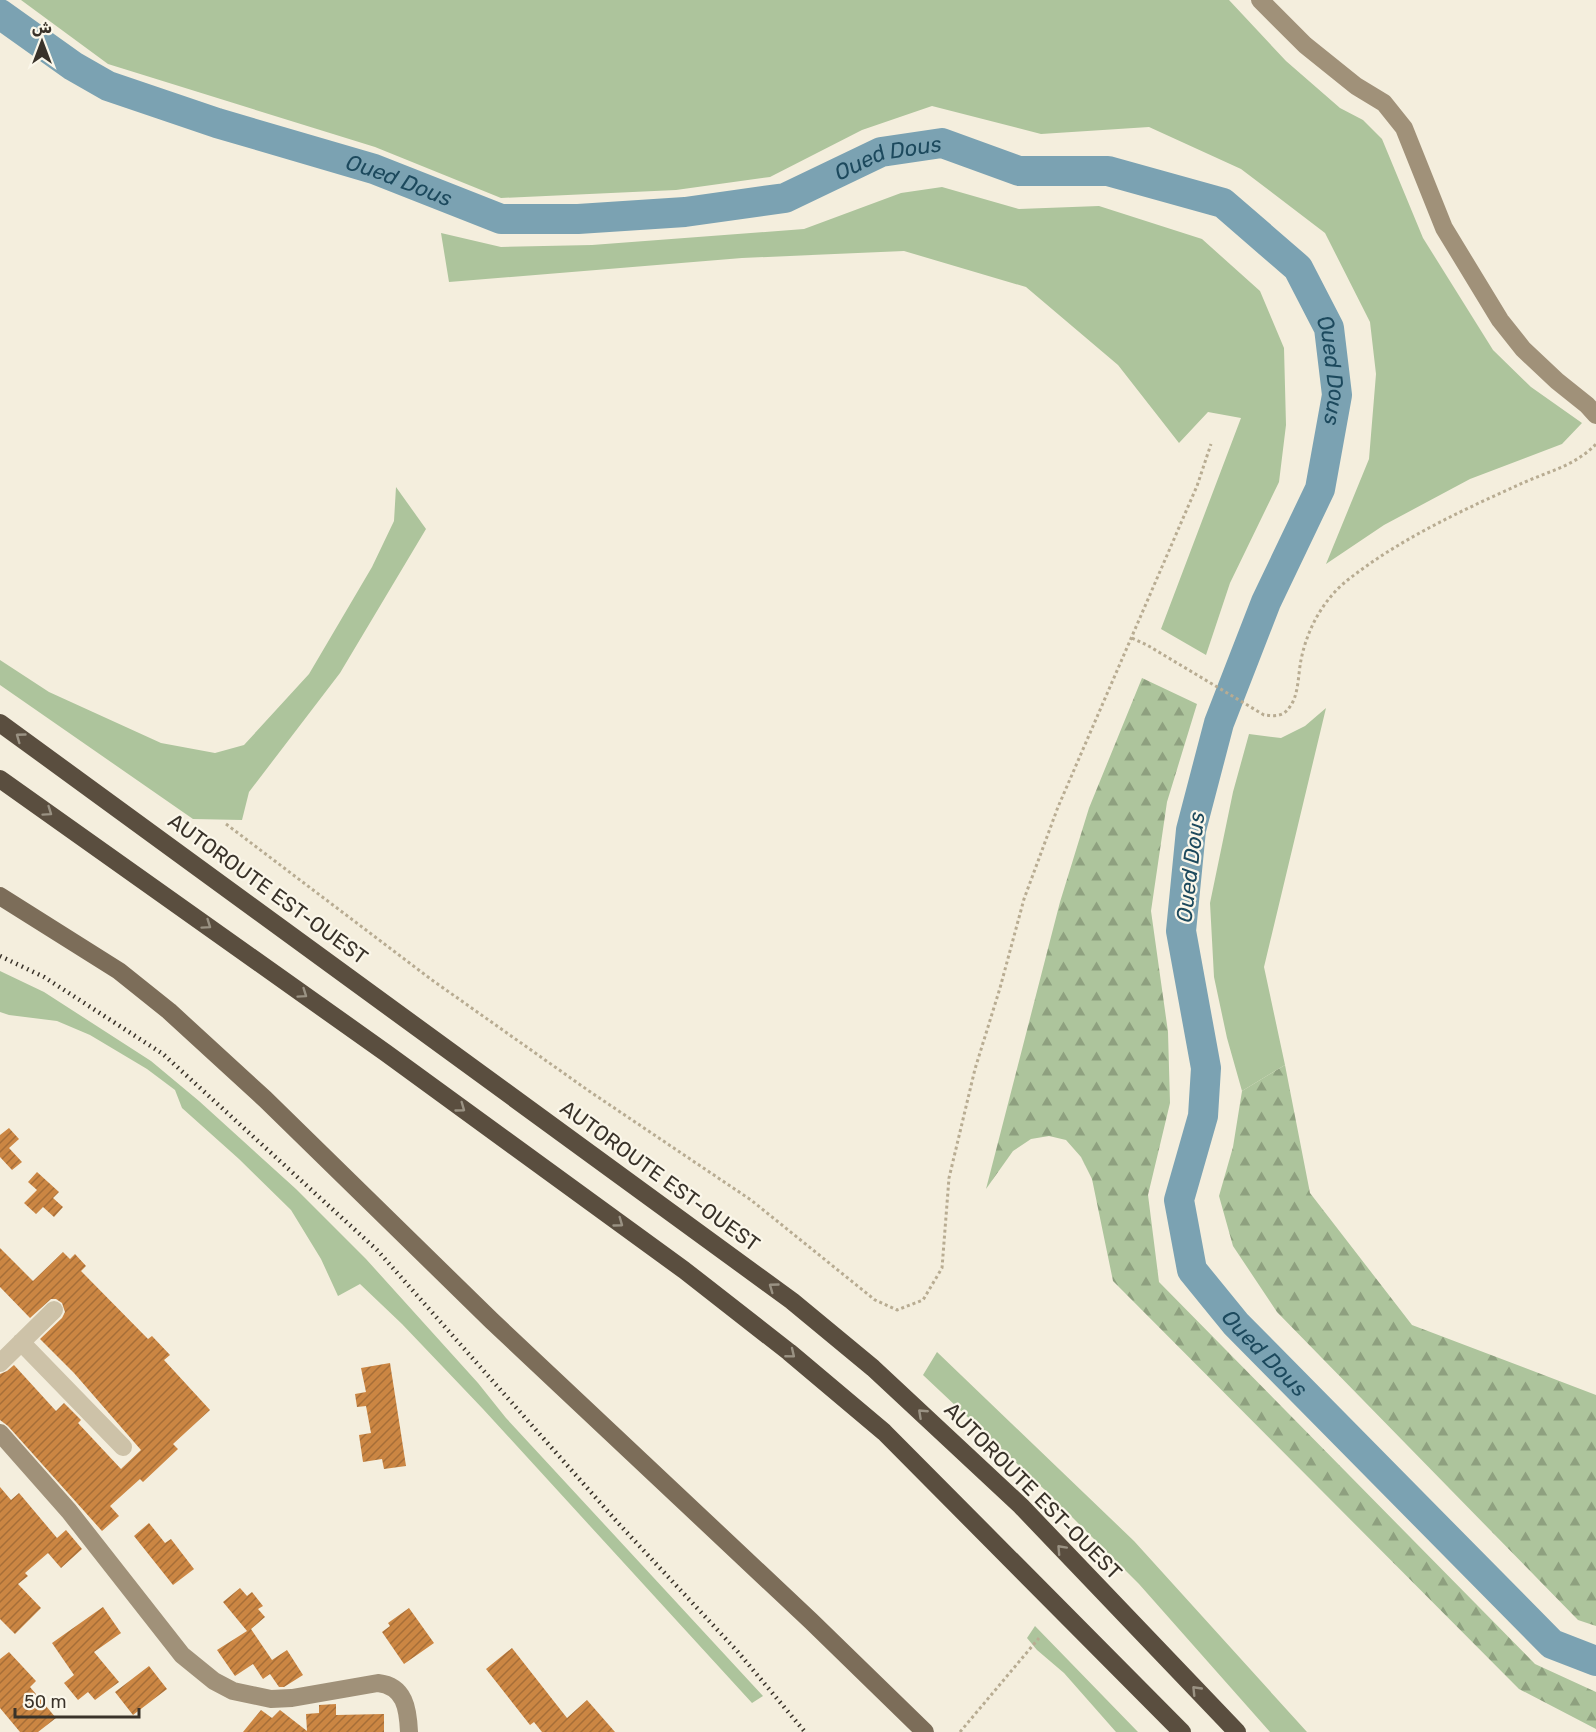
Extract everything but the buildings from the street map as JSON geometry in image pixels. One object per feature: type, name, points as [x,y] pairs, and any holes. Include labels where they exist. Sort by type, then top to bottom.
[{"type":"highway","name":"AUTOROUTE EST-OUEST","points":[[0,723],[792,1301],[873,1368],[1021,1506],[1236,1732]]},
{"type":"highway","points":[[0,779],[367,1040],[684,1270],[789,1352],[884,1432],[1182,1732]]},
{"type":"main road","points":[[0,896],[119,972],[169,1011],[265,1099],[492,1321],[811,1621],[925,1732]]},
{"type":"street","points":[[1260,0],[1305,45],[1356,86],[1384,103],[1404,128],[1444,228],[1500,320],[1522,349],[1596,415]]},
{"type":"street","points":[[0,1363],[54,1310]]},
{"type":"street","points":[[21,1342],[123,1447]]},
{"type":"street","points":[[0,1433],[69,1511],[182,1655],[214,1681],[233,1691],[271,1699],[292,1698],[378,1683],[388,1684],[402,1696],[408,1716],[409,1732]]},
{"type":"path","points":[[226,824],[432,980],[751,1200],[875,1300],[897,1310],[923,1300],[942,1268],[949,1178],[975,1069],[1024,899],[1058,807],[1197,486],[1211,444]]},
{"type":"path","points":[[1132,638],[1264,716],[1278,716],[1289,708],[1296,692],[1301,658],[1314,623],[1330,596],[1348,579],[1410,539],[1525,482],[1570,464],[1596,444]]},
{"type":"path","points":[[960,1732],[1039,1638]]},
{"type":"green space","points":[[21,0],[1229,0],[1286,61],[1340,108],[1363,120],[1382,139],[1423,238],[1493,350],[1531,387],[1582,423],[1562,444],[1470,479],[1384,525],[1326,564],[1369,459],[1376,374],[1370,322],[1325,233],[1241,169],[1149,127],[1041,134],[932,106],[862,130],[770,177],[676,190],[501,198],[375,147],[108,64]]},
{"type":"green space","points":[[942,187],[1019,209],[1099,206],[1202,239],[1260,291],[1284,348],[1286,425],[1279,482],[1230,583],[1206,655],[1161,629],[1241,418],[1208,412],[1179,443],[1118,365],[1026,287],[904,251],[742,258],[449,282],[441,233],[501,247],[592,245],[804,229],[901,193]]},
{"type":"green space","points":[[396,487],[426,529],[340,673],[249,792],[242,820],[193,819],[0,685],[0,660],[49,692],[161,743],[215,753],[244,745],[309,674],[372,567],[394,521]]},
{"type":"green space","points":[[1142,678],[1197,704],[1167,802],[1151,911],[1168,1032],[1170,1103],[1148,1195],[1159,1282],[1535,1664],[1596,1692],[1596,1729],[1519,1689],[1113,1281],[1092,1179],[1081,1157],[1066,1140],[1049,1136],[1031,1139],[1013,1151],[986,1189],[1060,902],[1089,808]]},
{"type":"green space","points":[[1326,708],[1264,967],[1285,1065],[1242,1091],[1227,1038],[1214,977],[1210,903],[1233,792],[1249,734],[1281,738],[1305,726]]},
{"type":"green space","points":[[0,971],[44,992],[151,1061],[296,1189],[366,1259],[478,1383],[506,1418],[763,1696],[752,1703],[483,1409],[402,1324],[360,1284],[338,1296],[321,1259],[291,1210],[182,1108],[175,1090],[147,1069],[90,1035],[57,1021],[0,1012]]},
{"type":"green space","points":[[1285,1065],[1310,1193],[1412,1325],[1596,1395],[1596,1626],[1578,1620],[1277,1312],[1233,1246],[1219,1196],[1233,1147],[1242,1091]]},
{"type":"green space","points":[[937,1352],[1134,1541],[1307,1732],[1270,1732],[1139,1584],[1046,1491],[923,1375]]},
{"type":"green space","points":[[1035,1626],[1138,1732],[1116,1732],[1064,1673],[1037,1650],[1027,1638]]},
{"type":"waterway","name":"Oued Dous","points":[[0,14],[73,66],[108,86],[217,123],[374,169],[501,219],[578,219],[685,212],[785,198],[881,152],[942,143],[1019,171],[1108,171],[1223,203],[1298,268],[1329,328],[1337,395],[1320,489],[1266,602],[1219,723],[1191,830],[1181,931],[1206,1068],[1203,1116],[1179,1200],[1192,1270],[1236,1324],[1552,1644],[1596,1661]]},
{"type":"railway","points":[[0,956],[44,977],[163,1054],[377,1250],[619,1524],[738,1652],[805,1732]]}]
